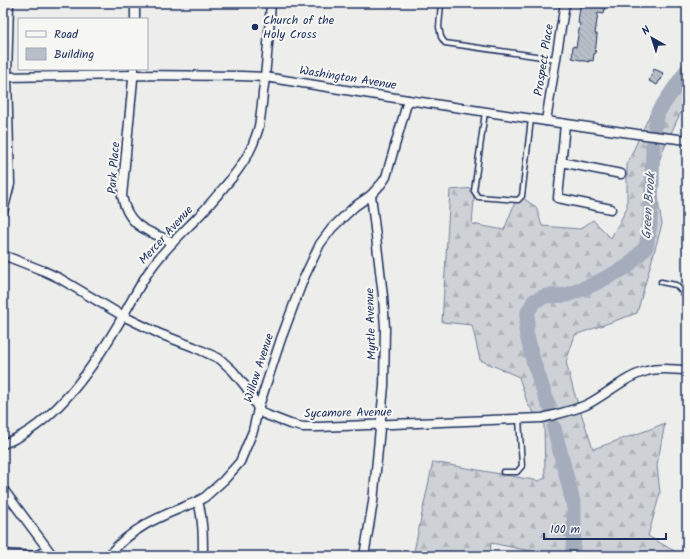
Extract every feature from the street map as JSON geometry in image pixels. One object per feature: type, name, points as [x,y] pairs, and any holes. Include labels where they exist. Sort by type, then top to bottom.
[{"type":"street","points":[[3,212],[10,184],[5,77],[9,3]]},
{"type":"street","points":[[135,3],[135,18]]},
{"type":"street","name":"Mercer Avenue","points":[[3,444],[15,440],[36,426],[54,411],[88,372],[152,266],[173,242],[196,220],[239,169],[253,145],[259,127],[271,3]]},
{"type":"street","name":"Prospect Place","points":[[546,121],[565,3]]},
{"type":"street","name":"Washington Avenue","points":[[5,77],[134,72],[265,77],[531,119],[687,140]]},
{"type":"street","name":"Park Place","points":[[134,72],[122,196],[124,204],[132,220],[142,229],[173,242]]},
{"type":"street","points":[[370,194],[386,177],[408,100]]},
{"type":"street","points":[[565,124],[558,198],[611,209]]},
{"type":"street","points":[[561,162],[621,174]]},
{"type":"street","name":"Willow Avenue","points":[[108,556],[117,545],[135,530],[152,520],[205,497],[224,480],[240,462],[253,431],[258,409],[303,280],[320,244],[332,228],[370,194]]},
{"type":"street","name":"Myrtle Avenue","points":[[364,556],[373,502],[384,386],[385,328],[383,296],[370,194]]},
{"type":"street","points":[[3,255],[59,278],[123,316],[160,334],[194,346],[220,359],[233,371],[246,387],[258,409]]},
{"type":"street","name":"Sycamore Avenue","points":[[258,409],[264,414],[290,424],[303,427],[542,418],[559,414],[587,404],[638,374],[648,370],[687,370]]},
{"type":"street","points":[[3,489],[53,556]]},
{"type":"street","points":[[198,501],[201,510],[203,556]]},
{"type":"lane","points":[[441,3],[439,27],[441,37],[445,42],[556,59]]},
{"type":"lane","points":[[616,3],[628,5]]},
{"type":"lane","points":[[485,112],[474,191],[478,197],[518,200],[522,196],[531,119]]},
{"type":"lane","points":[[661,282],[676,285],[683,293],[687,293]]},
{"type":"lane","points":[[503,472],[517,472],[522,466],[519,418]]},
{"type":"lane","points":[[3,552],[35,554],[47,548]]},
{"type":"green space","points":[[687,58],[687,105],[680,114],[662,152],[657,169],[659,208],[662,224],[637,313],[575,335],[566,362],[574,392],[593,449],[665,423],[657,465],[660,493],[648,536],[683,556],[540,556],[540,553],[491,543],[490,556],[413,556],[433,462],[539,481],[545,478],[544,425],[528,405],[519,377],[480,360],[472,325],[442,322],[450,190],[475,188],[472,224],[504,230],[518,195],[536,207],[542,226],[580,229],[593,220],[611,238],[627,208],[627,164],[652,110]]},
{"type":"building","points":[[583,3],[597,3],[596,5],[605,7],[604,14],[598,13],[595,34],[597,34],[597,36],[595,54],[593,61],[589,60],[589,62],[572,58],[573,46],[576,47],[580,24],[578,23],[580,6],[582,7]]},
{"type":"building","points":[[654,69],[663,73],[661,80],[657,85],[649,81]]},
{"type":"waterway","name":"Green Brook","points":[[655,127],[658,112],[687,70]]},
{"type":"waterway","name":"Green Brook","points":[[548,404],[533,360],[526,331],[528,312],[534,301],[546,296],[567,295],[594,284],[627,267],[646,247],[650,225],[653,145]]},
{"type":"waterway","name":"Green Brook","points":[[554,428],[574,506],[574,537],[572,556]]},
{"type":"place","name":"Church of the Holy Cross","points":[[255,27]]}]
